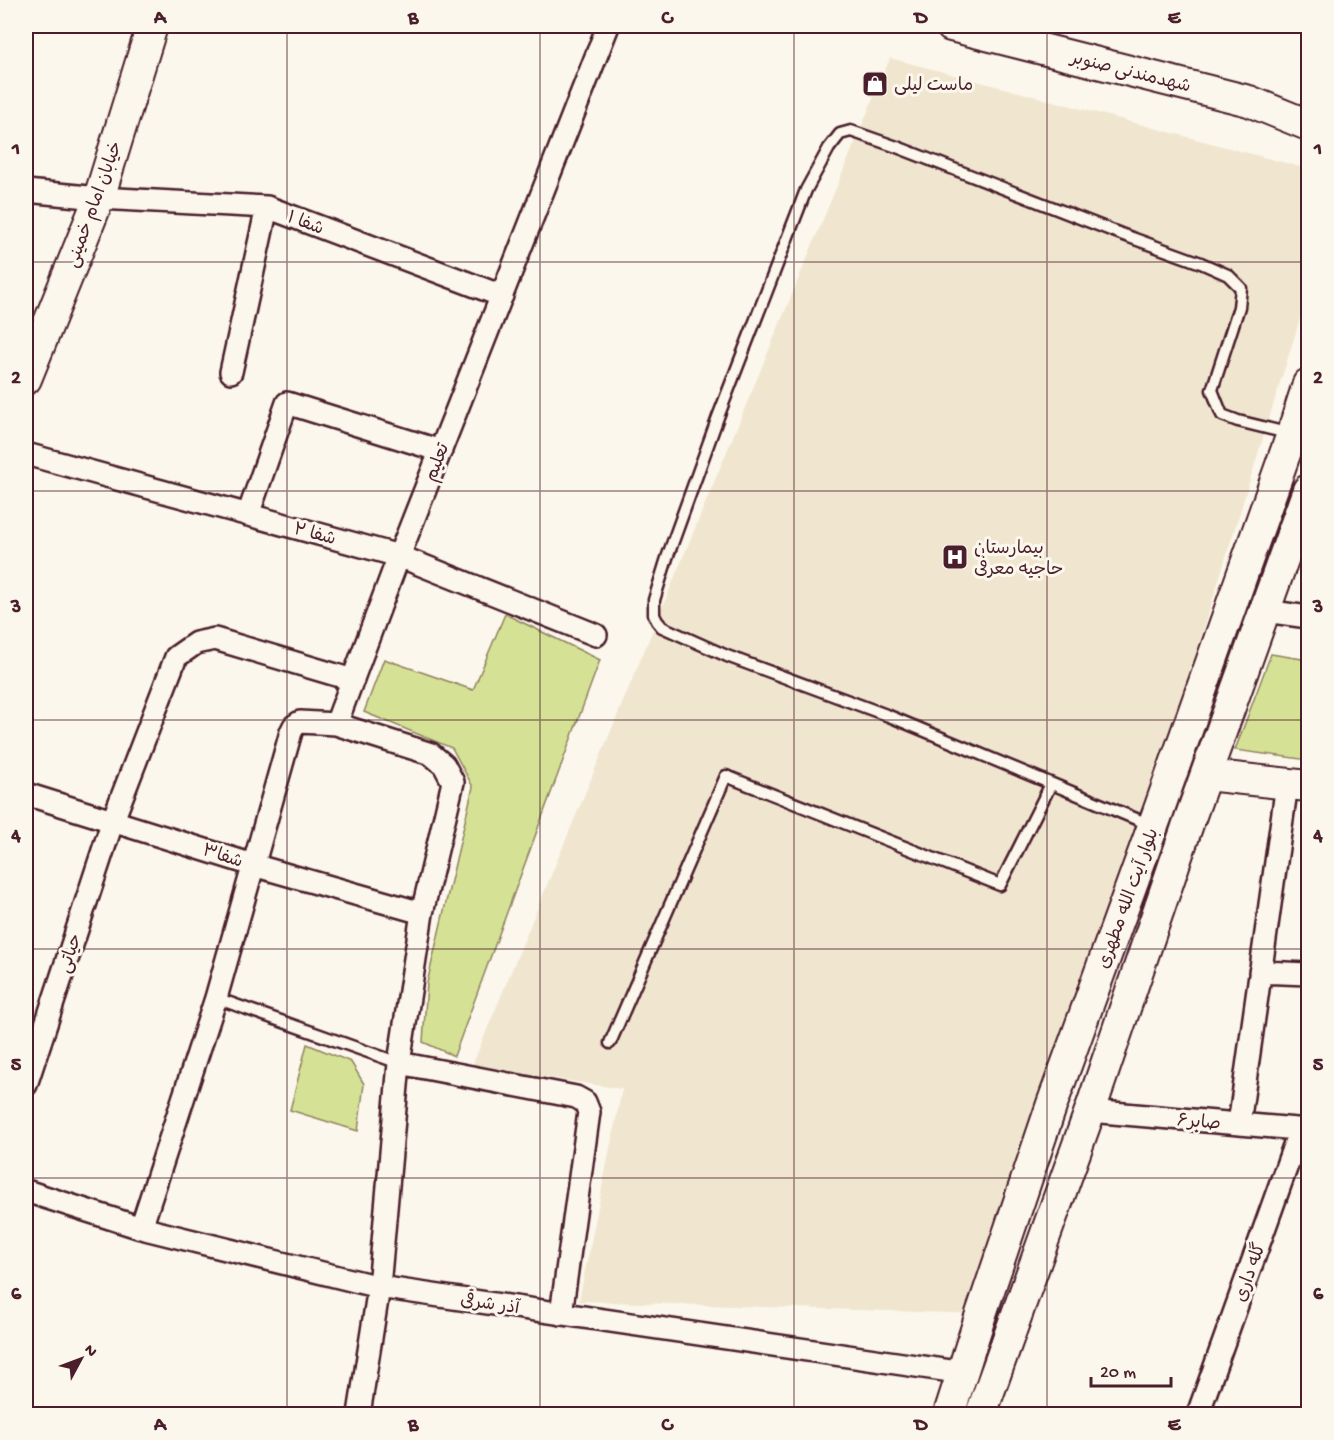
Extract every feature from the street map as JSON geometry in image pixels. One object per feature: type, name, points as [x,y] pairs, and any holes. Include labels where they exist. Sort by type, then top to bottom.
[{"type":"street","name":"خیابان امام خمینی","points":[[26,379],[99,198],[152,26]]},
{"type":"street","name":"تعلیم","points":[[336,724],[399,556],[608,26]]},
{"type":"street","name":"شهدمندنی صنوبر","points":[[951,26],[1248,101],[1308,125]]},
{"type":"street","name":"شفا ۱","points":[[26,191],[99,198],[267,207],[502,296]]},
{"type":"street","points":[[231,372],[267,207]]},
{"type":"street","name":"بلوار آیت الله مطهری","points":[[949,1414],[1052,1104],[1153,826],[1308,384]]},
{"type":"street","points":[[248,515],[286,403],[441,451]]},
{"type":"street","name":"شفا ۲","points":[[26,454],[399,556],[596,635]]},
{"type":"street","name":"بلوار آیت الله مطهری","points":[[981,1414],[1308,489]]},
{"type":"street","points":[[1265,611],[1308,617]]},
{"type":"street","name":"حیاتی","points":[[26,1085],[113,820],[176,657],[196,643],[215,639],[353,680]]},
{"type":"street","points":[[141,1228],[216,998],[294,726],[300,722],[336,724],[431,753],[444,765],[453,782],[422,913],[399,1063],[379,1287],[359,1414]]},
{"type":"street","points":[[1206,775],[1298,785],[1260,972],[1239,1124]]},
{"type":"street","name":"شفا۳","points":[[26,794],[253,865],[422,913]]},
{"type":"street","points":[[1153,826],[1184,836]]},
{"type":"street","points":[[1260,972],[1308,974]]},
{"type":"street","points":[[399,1063],[576,1097],[585,1102],[589,1112],[561,1314]]},
{"type":"street","points":[[1052,1104],[1090,1111]]},
{"type":"street","name":"صابر۶","points":[[1090,1111],[1304,1130]]},
{"type":"street","name":"گله داری","points":[[1198,1414],[1304,1130]]},
{"type":"street","name":"آذر شرقی","points":[[26,1191],[141,1228],[379,1287],[964,1372]]},
{"type":"lane","points":[[1153,826],[890,716],[728,656],[662,627],[654,615],[654,600],[667,558],[718,417],[806,190],[829,148],[840,134],[851,131],[1228,275],[1241,288],[1239,307],[1212,390],[1216,403],[1222,415],[1292,434]]},
{"type":"lane","points":[[610,1043],[726,776],[1000,885],[1051,784]]},
{"type":"lane","points":[[216,998],[399,1063]]},
{"type":"shaded area","name":"بیمارستان حاجیه معرفی","points":[[890,58],[1308,169],[1308,293],[1144,821],[981,1314],[579,1301],[622,1089],[472,1066]]},
{"type":"green space","points":[[505,614],[600,660],[454,1056],[423,1042],[427,983],[473,787],[452,748],[364,712],[384,659],[473,690]]},
{"type":"green space","points":[[1271,654],[1308,660],[1308,760],[1235,750]]},
{"type":"green space","points":[[307,1044],[351,1062],[364,1084],[358,1131],[290,1110]]},
{"type":"place","name":"ماست لیلی","points":[[875,84]]},
{"type":"place","name":"بیمارستان حاجیه معرفی","points":[[955,557]]}]
